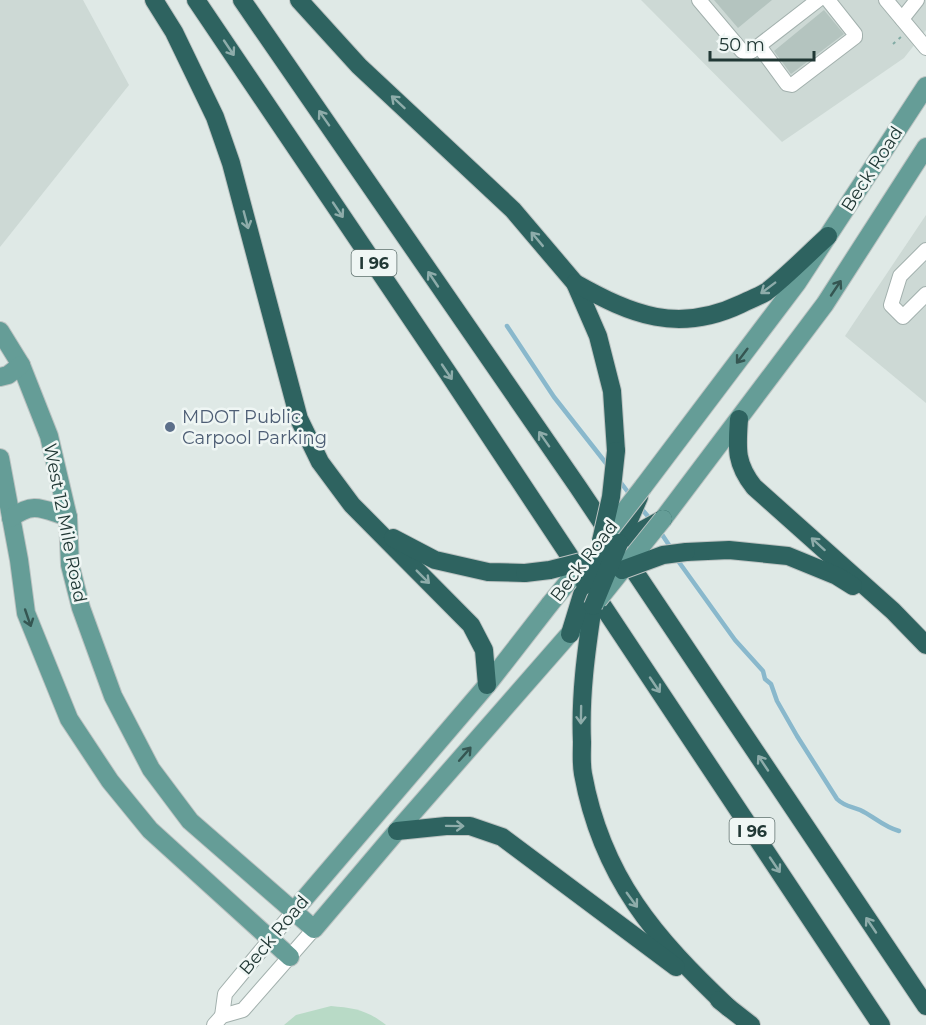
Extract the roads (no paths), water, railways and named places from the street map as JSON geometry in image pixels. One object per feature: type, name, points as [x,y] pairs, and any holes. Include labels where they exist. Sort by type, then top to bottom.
[{"type":"highway","points":[[154,0],[174,32],[215,117],[231,163],[300,419],[320,462],[352,505],[471,625],[484,650],[487,685]]},
{"type":"highway","name":"I 96","points":[[196,0],[448,373],[881,1025]]},
{"type":"highway","name":"I 96","points":[[242,0],[578,487],[926,1006]]},
{"type":"highway","points":[[299,0],[359,66],[513,210],[575,283],[598,336],[612,392],[616,451],[611,498],[600,550],[605,577],[593,606],[585,656],[581,718],[583,772],[597,829],[625,890],[656,934],[687,968],[729,1008]]},
{"type":"highway","points":[[575,283],[631,311],[656,318],[690,320],[725,311],[765,292],[828,236]]},
{"type":"highway","points":[[739,419],[737,445],[739,463],[749,481],[893,611],[926,645]]},
{"type":"highway","points":[[570,634],[585,585],[600,550],[643,487]]},
{"type":"highway","points":[[352,505],[393,538],[435,560],[488,573],[550,570],[600,550],[663,519]]},
{"type":"highway","points":[[550,604],[585,585],[663,555],[729,550],[788,556],[837,576],[893,611]]},
{"type":"highway","points":[[397,831],[470,826],[502,837],[751,1025]]},
{"type":"main road","name":"Beck Road","points":[[643,487],[798,283],[926,86]]},
{"type":"main road","name":"Beck Road","points":[[314,929],[570,634],[663,519],[825,304],[926,147]]},
{"type":"main road","name":"West 12 Mile Road","points":[[0,331],[21,364],[49,436],[68,517],[70,565],[81,608],[113,696],[151,770],[190,820],[314,929]]},
{"type":"main road","points":[[0,377],[8,375],[21,364]]},
{"type":"main road","points":[[0,458],[26,613],[69,719],[110,781],[150,830],[290,957]]},
{"type":"main road","points":[[11,518],[32,506],[68,517]]},
{"type":"main road","name":"Beck Road","points":[[293,912],[487,685],[550,604],[600,550]]},
{"type":"street","points":[[699,0],[742,51],[748,53],[818,0]]},
{"type":"street","points":[[759,46],[787,84],[792,85],[855,37],[828,0]]},
{"type":"street","points":[[886,0],[926,48]]},
{"type":"street","points":[[902,20],[916,0]]},
{"type":"street","points":[[926,250],[900,276],[891,306],[903,317],[926,294]]},
{"type":"street","name":"Beck Road","points":[[218,1021],[225,994],[293,912]]},
{"type":"street","name":"Beck Road","points":[[218,1021],[243,1010],[314,929]]},
{"type":"waterway","points":[[507,326],[554,397],[609,467]]},
{"type":"waterway","points":[[618,479],[631,496]]},
{"type":"waterway","points":[[640,507],[652,521]]},
{"type":"waterway","points":[[659,530],[671,548]]},
{"type":"waterway","points":[[676,558],[735,640],[763,671],[765,679],[771,684],[777,701],[797,736],[837,799],[899,831]]},
{"type":"place","name":"MDOT Public Carpool Parking","points":[[170,427]]}]
